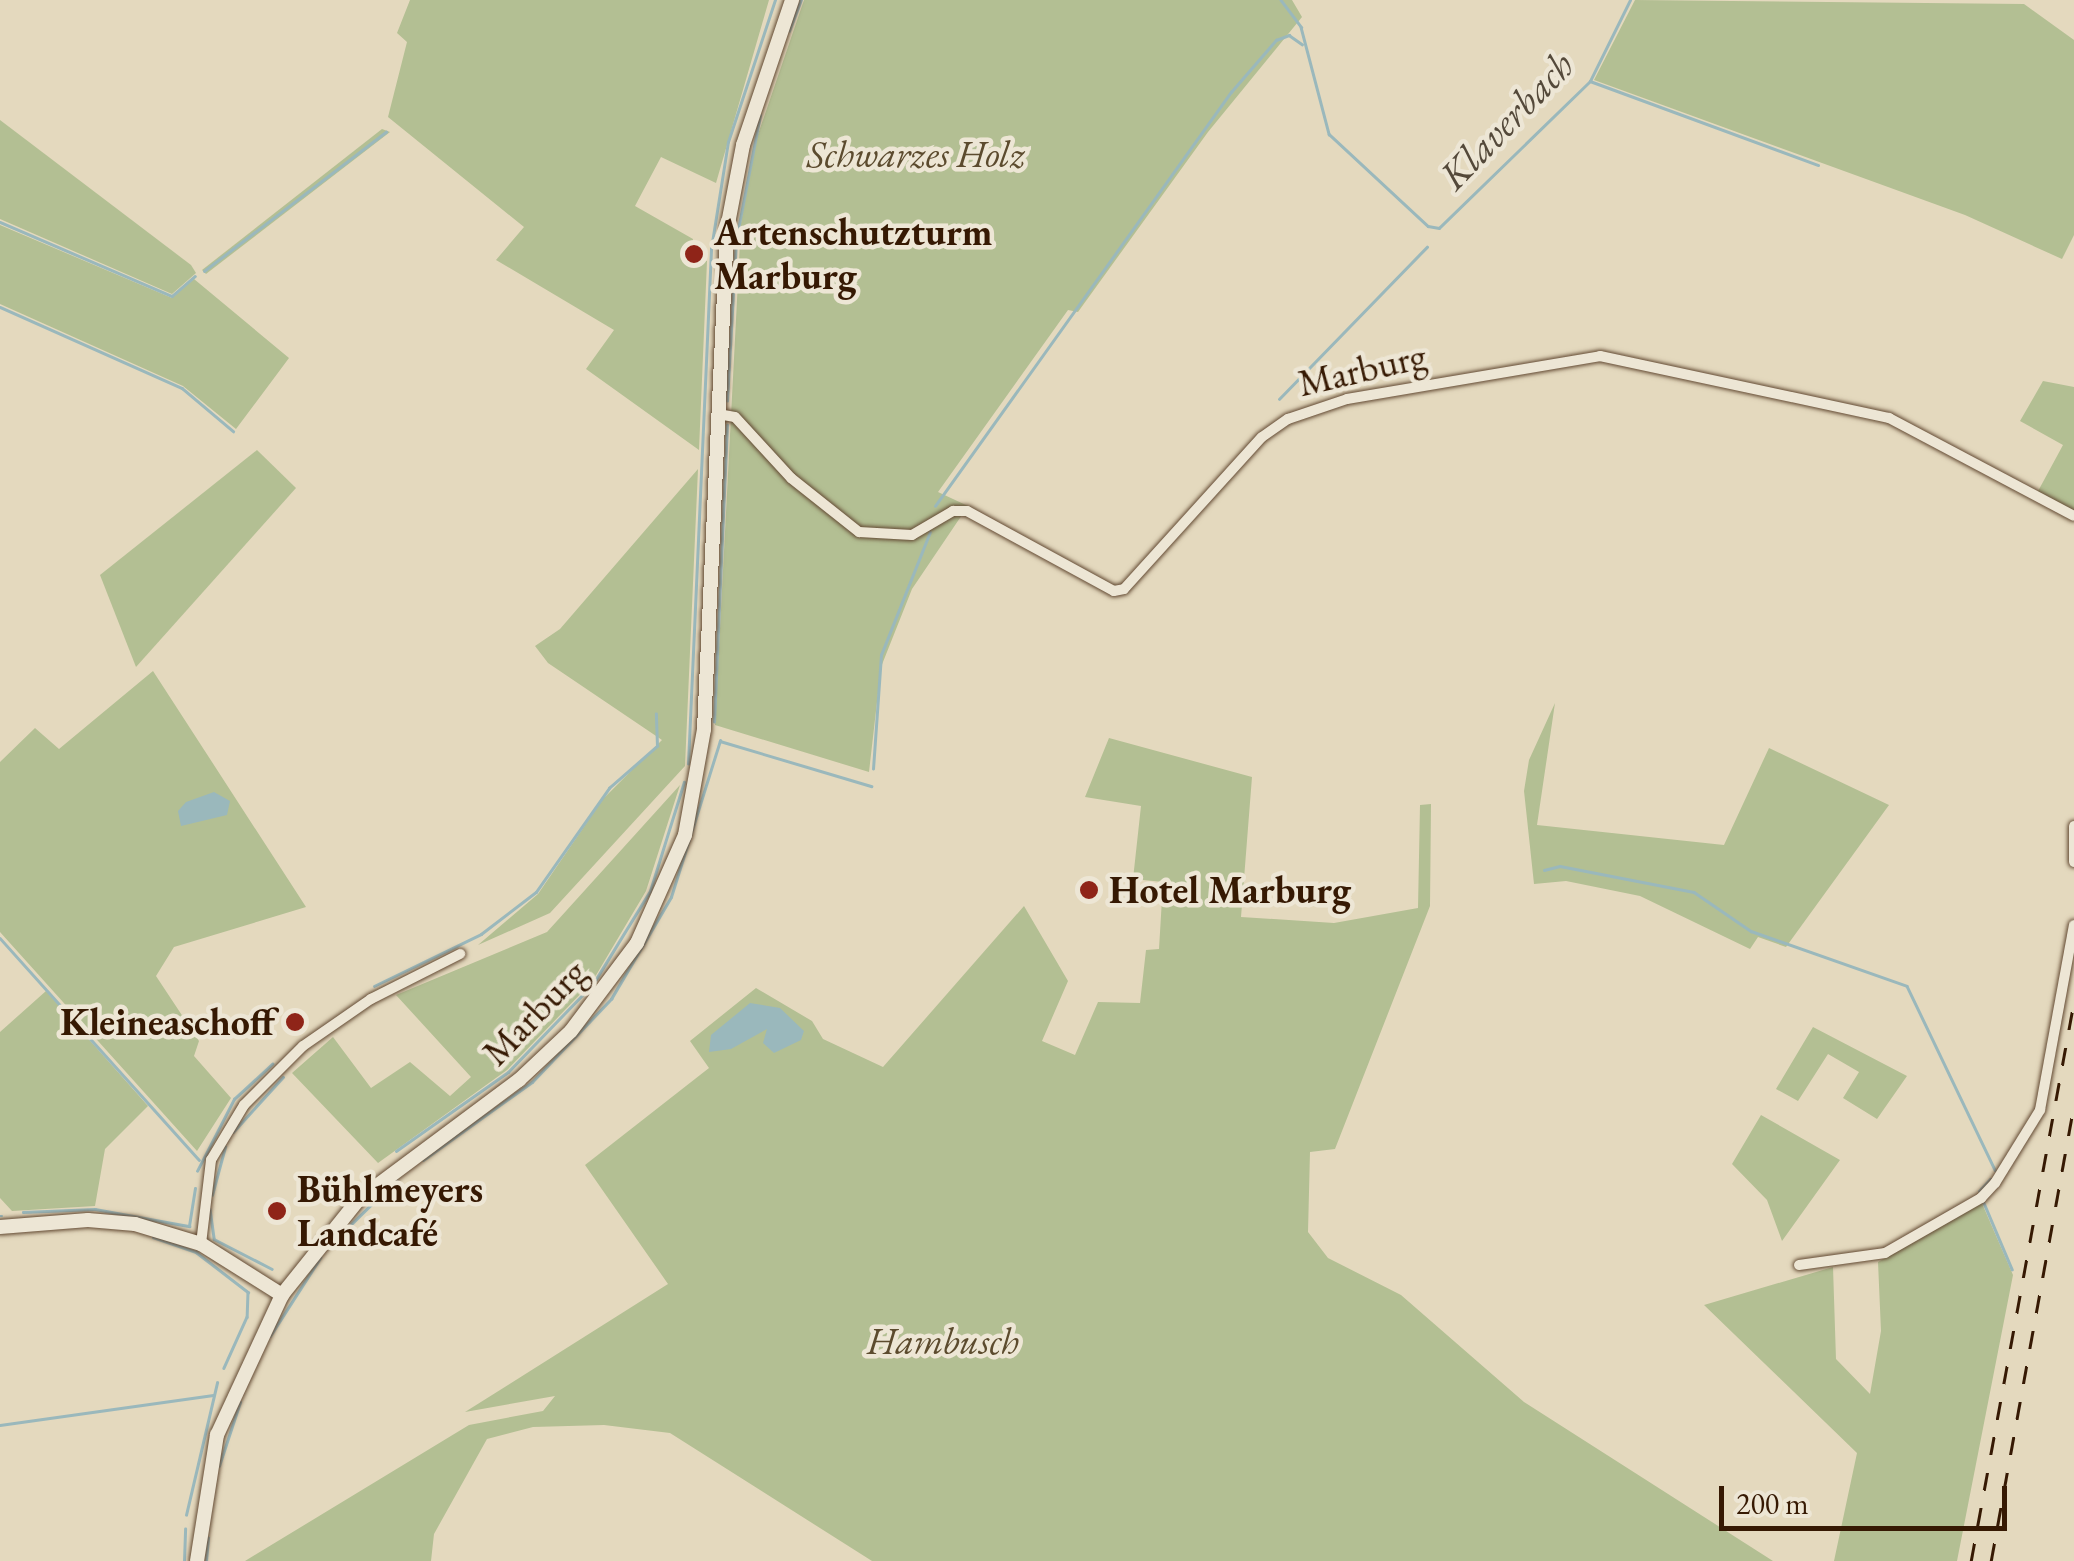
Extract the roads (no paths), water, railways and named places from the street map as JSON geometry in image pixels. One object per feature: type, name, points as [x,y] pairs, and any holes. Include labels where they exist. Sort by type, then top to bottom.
[{"type":"street","name":"Marburg","points":[[197,1561],[217,1435],[282,1296],[358,1200],[519,1080],[571,1031],[605,992],[662,896],[685,835],[701,758],[728,229],[747,128],[792,0]]},
{"type":"street","name":"Marburg","points":[[718,414],[736,417],[791,478],[859,532],[912,535],[953,511],[967,511],[1104,590],[1124,589],[1262,437],[1288,419],[1347,399],[1600,356],[1889,418],[2074,516]]},
{"type":"street","points":[[2074,826],[2074,862]]},
{"type":"street","points":[[1799,1265],[1885,1253],[1995,1183],[2040,1110],[2074,926]]},
{"type":"street","points":[[201,1244],[211,1160],[244,1105],[303,1046],[371,999],[460,954]]},
{"type":"street","points":[[0,1226],[88,1220],[134,1224],[201,1244],[282,1296]]},
{"type":"water","points":[[214,792],[230,801],[227,815],[181,826],[178,811],[186,802]]},
{"type":"water","points":[[750,1003],[780,1008],[804,1031],[801,1040],[774,1053],[763,1043],[767,1029],[731,1049],[709,1052],[711,1035]]},
{"type":"waterway","points":[[688,764],[711,249],[728,142],[775,0]]},
{"type":"waterway","points":[[789,31],[801,0]]},
{"type":"waterway","name":"Klaverbach","points":[[1281,0],[1301,27],[1329,134],[1428,226],[1439,228],[1590,81],[1630,0]]},
{"type":"waterway","points":[[935,506],[1231,92],[1276,40],[1289,35],[1302,44]]},
{"type":"waterway","points":[[1590,81],[1818,165]]},
{"type":"waterway","points":[[727,401],[736,240],[760,115]]},
{"type":"waterway","points":[[204,271],[386,132]]},
{"type":"waterway","points":[[0,222],[172,296],[195,276]]},
{"type":"waterway","points":[[1279,399],[1427,247]]},
{"type":"waterway","points":[[0,307],[182,388],[233,431]]},
{"type":"waterway","points":[[714,722],[727,425]]},
{"type":"waterway","points":[[873,769],[881,655],[930,532]]},
{"type":"waterway","points":[[374,986],[481,934],[536,892],[609,788],[657,746],[656,714]]},
{"type":"waterway","points":[[423,1160],[532,1082],[611,999],[671,897],[720,741],[871,786]]},
{"type":"waterway","points":[[396,1151],[508,1072],[593,984],[650,891],[684,782]]},
{"type":"waterway","points":[[1544,870],[1560,866],[1694,892],[1751,931],[1907,986],[1995,1170]]},
{"type":"waterway","points":[[0,938],[199,1160]]},
{"type":"waterway","points":[[197,1171],[234,1099],[272,1064]]},
{"type":"waterway","points":[[233,1132],[283,1077]]},
{"type":"waterway","points":[[212,1195],[225,1147]]},
{"type":"waterway","points":[[1979,1191],[1990,1179]]},
{"type":"waterway","points":[[334,1241],[396,1180]]},
{"type":"waterway","points":[[23,1212],[95,1209],[189,1226],[195,1188]]},
{"type":"waterway","points":[[1984,1203],[2012,1269]]},
{"type":"waterway","points":[[210,1209],[214,1239],[272,1269]]},
{"type":"waterway","points":[[153,1237],[196,1252],[248,1292],[247,1317],[224,1368]]},
{"type":"waterway","points":[[270,1336],[320,1258]]},
{"type":"waterway","points":[[186,1515],[217,1383]]},
{"type":"waterway","points":[[0,1425],[213,1395]]},
{"type":"waterway","points":[[219,1466],[240,1402]]},
{"type":"waterway","points":[[184,1561],[185,1529]]},
{"type":"waterway","points":[[206,1561],[208,1538]]},
{"type":"railway","points":[[1971,1561],[2074,1001]]},
{"type":"railway","points":[[1991,1561],[2074,1106]]},
{"type":"place","name":"Artenschutzturm Marburg","points":[[694,254]]},
{"type":"place","name":"Hotel Marburg","points":[[1089,890]]},
{"type":"place","name":"Kleineaschoff","points":[[295,1022]]},
{"type":"place","name":"Bühlmeyers Landcafé","points":[[277,1211]]},
{"type":"park label","name":"Schwarzes Holz","points":[[916,154]]},
{"type":"park label","name":"Hambusch","points":[[943,1341]]}]
